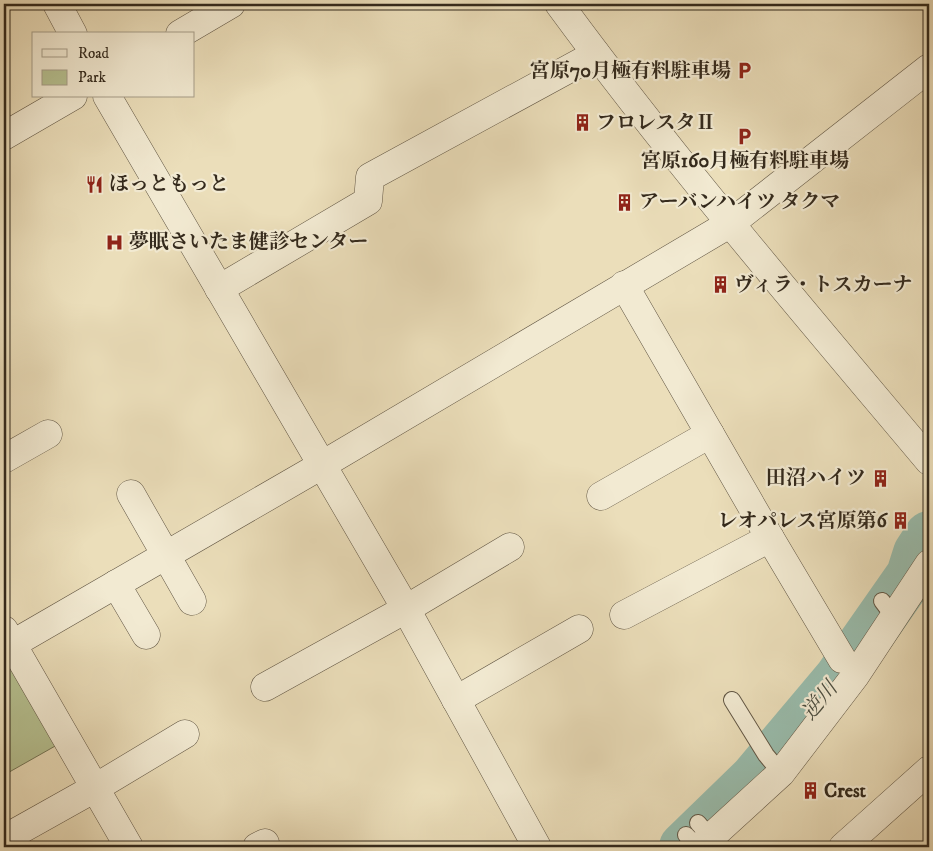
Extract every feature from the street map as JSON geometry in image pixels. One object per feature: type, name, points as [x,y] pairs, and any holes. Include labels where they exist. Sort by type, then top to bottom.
[{"type":"street","points":[[57,4],[72,32]]},
{"type":"street","points":[[183,32],[231,4]]},
{"type":"street","points":[[565,6],[596,54],[731,223],[929,461]]},
{"type":"street","points":[[219,289],[368,201],[370,177],[596,54]]},
{"type":"street","points":[[129,847],[7,641],[116,584],[731,223],[929,68]]},
{"type":"street","points":[[4,136],[69,98]]},
{"type":"street","points":[[108,98],[406,609],[534,846]]},
{"type":"street","points":[[624,285],[770,538],[842,658]]},
{"type":"street","points":[[4,458],[48,434]]},
{"type":"street","points":[[600,496],[710,434]]},
{"type":"street","points":[[131,494],[192,601]]},
{"type":"street","points":[[624,615],[770,538]]},
{"type":"street","points":[[266,687],[406,609],[510,547]]},
{"type":"street","points":[[699,838],[773,764],[855,676],[895,602],[929,564]]},
{"type":"street","points":[[116,584],[146,635]]},
{"type":"street","points":[[456,700],[579,628]]},
{"type":"street","points":[[4,839],[95,788],[185,734]]},
{"type":"street","points":[[843,847],[928,775]]},
{"type":"lane","points":[[732,700],[773,764]]},
{"type":"green space","points":[[4,655],[57,745],[4,775]]},
{"type":"waterway","name":"逆川","points":[[684,847],[754,779],[839,678],[911,575],[918,553],[929,536]]},
{"type":"place","name":"宮原70月極有料駐車場","points":[[745,71]]},
{"type":"place","name":"フロレスタⅡ","points":[[582,123]]},
{"type":"place","name":"宮原160月極有料駐車場","points":[[745,137]]},
{"type":"place","name":"ほっともっと","points":[[95,184]]},
{"type":"place","name":"アーバンハイツ タクマ","points":[[625,202]]},
{"type":"place","name":"夢眠さいたま健診センター","points":[[115,242]]},
{"type":"place","name":"ヴィラ・トスカーナ","points":[[720,285]]},
{"type":"place","name":"田沼ハイツ","points":[[880,478]]},
{"type":"place","name":"レオパレス宮原第6","points":[[901,521]]},
{"type":"place","name":"Crest","points":[[810,791]]}]
